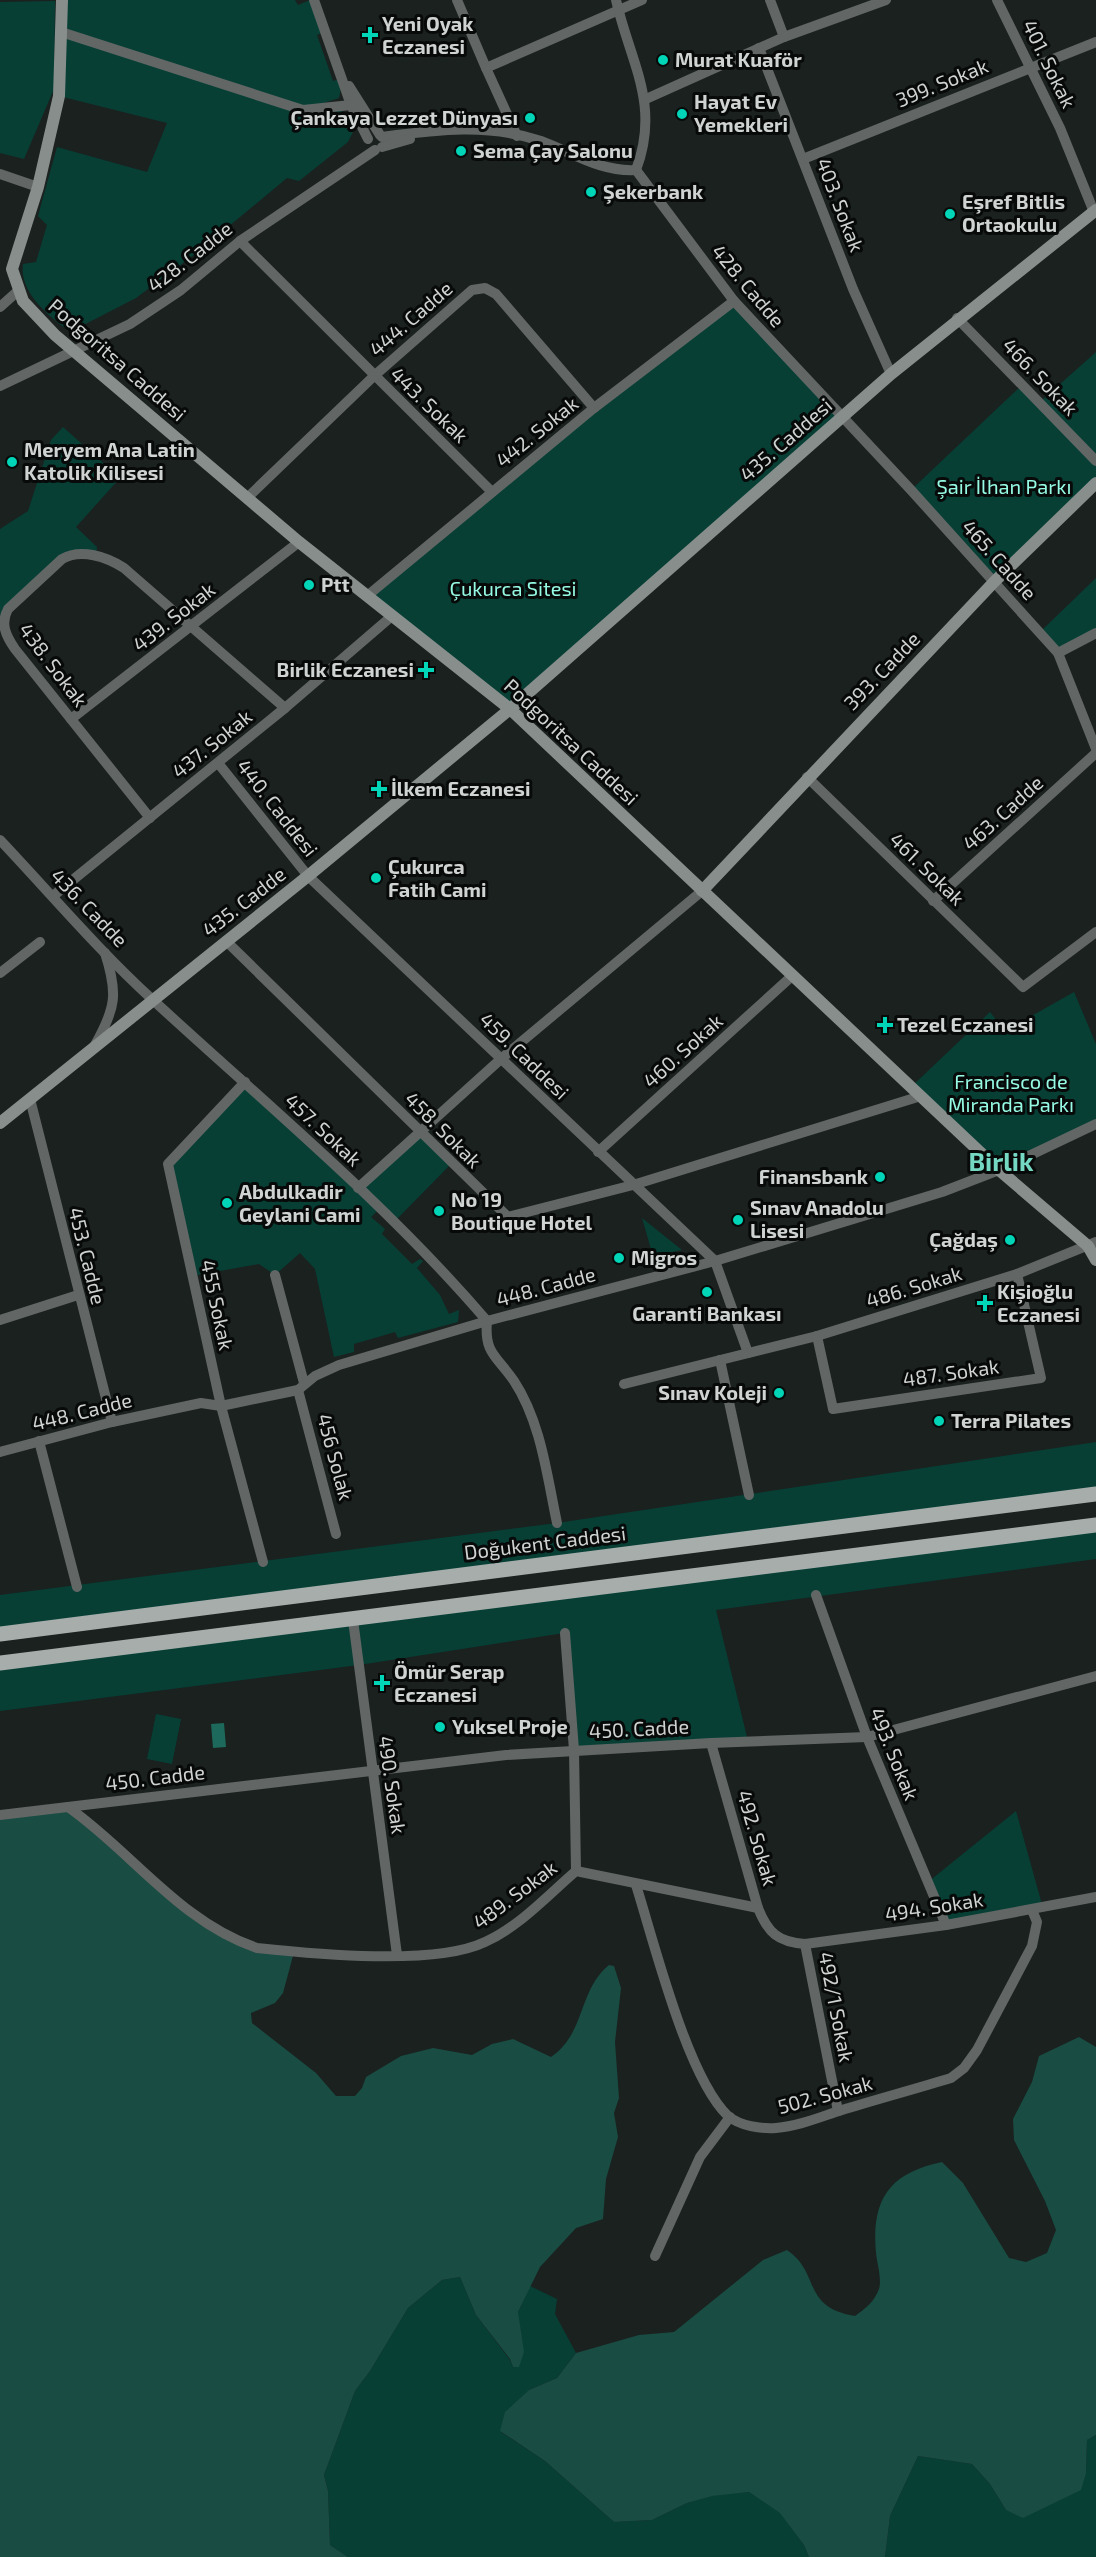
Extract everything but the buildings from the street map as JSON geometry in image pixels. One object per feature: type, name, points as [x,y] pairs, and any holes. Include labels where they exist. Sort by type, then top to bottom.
[{"type":"main road","name":"Doğukent Caddesi","points":[[0,1634],[1096,1494]]},
{"type":"main road","points":[[0,1663],[1096,1525]]},
{"type":"street","points":[[6,270],[14,256],[38,187],[59,96],[62,0]]},
{"type":"street","points":[[314,0],[351,105],[376,142]]},
{"type":"street","points":[[457,0],[517,136]]},
{"type":"street","points":[[376,142],[451,128],[476,129],[541,141],[616,171],[636,170],[643,152],[646,99],[616,0]]},
{"type":"street","points":[[486,68],[619,12],[642,0]]},
{"type":"street","points":[[770,0],[784,37]]},
{"type":"street","points":[[646,99],[784,37],[886,0]]},
{"type":"street","name":"401. Sokak","points":[[997,0],[1060,128],[1095,211]]},
{"type":"street","points":[[61,32],[303,110],[351,105]]},
{"type":"street","name":"399. Sokak","points":[[803,159],[1096,42]]},
{"type":"street","name":"403. Sokak","points":[[759,48],[853,289],[891,374]]},
{"type":"street","points":[[343,78],[376,142]]},
{"type":"street","name":"428. Cadde","points":[[0,386],[76,352],[130,324],[181,290],[240,241],[376,142]]},
{"type":"street","name":"428. Cadde","points":[[636,170],[734,301],[841,417]]},
{"type":"street","points":[[0,174],[38,187]]},
{"type":"street","name":"435. Caddesi","points":[[510,709],[891,374],[957,318],[1095,211]]},
{"type":"street","name":"443. Sokak","points":[[240,241],[492,492]]},
{"type":"street","name":"Podgoritsa Caddesi","points":[[6,270],[23,301],[38,318],[299,542],[510,709],[999,1170],[1092,1244],[1096,1260]]},
{"type":"street","name":"444. Cadde","points":[[247,498],[374,376],[472,290],[485,288],[496,294],[594,408]]},
{"type":"street","points":[[0,307],[19,290]]},
{"type":"street","name":"442. Sokak","points":[[367,596],[594,408],[734,301]]},
{"type":"street","name":"466. Sokak","points":[[957,318],[1096,461]]},
{"type":"street","name":"465. Cadde","points":[[841,417],[1058,653],[1096,751]]},
{"type":"street","name":"393. Cadde","points":[[702,891],[807,777],[994,582],[1096,483]]},
{"type":"street","name":"439. Sokak","points":[[71,719],[299,542]]},
{"type":"street","name":"438. Sokak","points":[[150,818],[6,636],[2,621],[8,609],[62,559],[78,555],[113,561],[285,708]]},
{"type":"street","name":"437. Sokak","points":[[52,896],[285,708],[392,616]]},
{"type":"street","points":[[1058,653],[1096,633]]},
{"type":"street","name":"435. Cadde","points":[[0,1123],[308,876],[510,709]]},
{"type":"street","name":"463. Cadde","points":[[933,901],[1096,751]]},
{"type":"street","name":"440. Caddesi","points":[[218,762],[308,876]]},
{"type":"street","name":"461. Sokak","points":[[807,777],[1023,987],[1096,932]]},
{"type":"street","name":"436. Cadde","points":[[0,840],[152,1000]]},
{"type":"street","name":"459. Caddesi","points":[[308,876],[715,1261]]},
{"type":"street","points":[[358,1188],[502,1058],[702,891]]},
{"type":"street","name":"458. Sokak","points":[[226,941],[508,1217],[633,1185],[921,1096]]},
{"type":"street","points":[[0,973],[40,942]]},
{"type":"street","points":[[95,1045],[114,1003],[114,982],[104,950]]},
{"type":"street","name":"460. Sokak","points":[[598,1152],[792,976]]},
{"type":"street","name":"457. Sokak","points":[[152,1000],[245,1082],[358,1188],[442,1269],[487,1321]]},
{"type":"street","name":"455 Sokak","points":[[245,1082],[168,1164],[221,1407],[263,1562]]},
{"type":"street","name":"453. Cadde","points":[[30,1099],[112,1422]]},
{"type":"street","name":"448. Cadde","points":[[0,1452],[112,1422],[201,1403],[221,1407],[301,1386],[339,1365],[487,1321],[715,1261],[942,1192],[999,1170],[1096,1124]]},
{"type":"street","name":"486. Sokak","points":[[624,1384],[817,1336],[1017,1274],[1092,1244]]},
{"type":"street","points":[[715,1261],[748,1353]]},
{"type":"street","name":"487. Sokak","points":[[817,1336],[833,1408],[1041,1378],[1017,1274]]},
{"type":"street","name":"456 Solak","points":[[275,1275],[336,1534]]},
{"type":"street","points":[[0,1320],[78,1295]]},
{"type":"street","points":[[487,1321],[485,1340],[497,1361],[514,1381],[532,1419],[557,1523]]},
{"type":"street","points":[[720,1360],[749,1496]]},
{"type":"street","points":[[39,1441],[77,1587]]},
{"type":"street","name":"493. Sokak","points":[[816,1595],[867,1737],[946,1925]]},
{"type":"street","name":"490. Sokak","points":[[353,1620],[397,1955]]},
{"type":"street","points":[[565,1633],[574,1750],[576,1871]]},
{"type":"street","name":"450. Cadde","points":[[0,1815],[506,1755],[867,1737],[1096,1676]]},
{"type":"street","name":"492. Sokak","points":[[711,1743],[758,1908],[765,1926],[777,1938]]},
{"type":"street","name":"489. Sokak","points":[[68,1807],[89,1822],[153,1882],[235,1940],[256,1948],[294,1952],[436,1955],[483,1943],[498,1936],[576,1871],[758,1908]]},
{"type":"street","points":[[636,1885],[678,2020],[715,2100],[730,2117],[700,2157],[655,2256]]},
{"type":"street","name":"494. Sokak","points":[[777,1938],[805,1944],[946,1925],[1096,1897]]},
{"type":"street","name":"502. Sokak","points":[[730,2117],[743,2124],[776,2128],[813,2120],[951,2078],[964,2068],[977,2050],[1032,1946],[1037,1922],[1032,1910]]},
{"type":"street","name":"492/1 Sokak","points":[[805,1944],[838,2112]]},
{"type":"green space","points":[[62,0],[295,0],[298,5],[310,0],[326,31],[317,35],[333,81],[343,78],[339,98],[306,109],[341,111],[350,116],[353,132],[348,142],[299,181],[287,178],[199,251],[136,298],[70,332],[37,303],[23,275],[23,264],[36,262],[47,225],[38,216],[57,147],[147,172],[167,123],[59,96]]},
{"type":"green space","points":[[55,1],[54,89],[24,159],[0,153],[0,2]]},
{"type":"green space","name":"Çukurca Sitesi","points":[[734,301],[841,418],[510,709],[367,596]]},
{"type":"green space","name":"Şair İlhan Parkı","points":[[1096,352],[1096,483],[994,582],[911,490],[1022,385],[1040,402]]},
{"type":"green space","points":[[63,427],[120,478],[76,527],[97,547],[96,556],[73,555],[4,615],[0,615],[0,529],[28,511],[51,440]]},
{"type":"green space","points":[[1096,578],[1096,633],[1058,653],[1040,632]]},
{"type":"green space","name":"Francisco de Miranda Parkı","points":[[1074,992],[1096,1044],[1096,1124],[999,1170],[911,1087],[990,1012],[1005,1031]]},
{"type":"green space","points":[[245,1082],[358,1188],[420,1132],[451,1164],[394,1222],[380,1208],[371,1217],[385,1229],[382,1234],[412,1264],[420,1259],[423,1261],[417,1268],[440,1295],[449,1314],[459,1310],[458,1322],[398,1338],[395,1332],[354,1344],[354,1352],[334,1357],[315,1269],[300,1253],[275,1275],[259,1264],[192,1276],[168,1164]]},
{"type":"green space","points":[[642,1218],[682,1250],[653,1256]]},
{"type":"green space","points":[[1096,1442],[1096,1494],[0,1634],[0,1595],[557,1523]]},
{"type":"green space","points":[[1096,1525],[1096,1559],[716,1610],[748,1741],[574,1750],[564,1633],[359,1665],[0,1711],[0,1663]]},
{"type":"green space","points":[[156,1714],[181,1719],[172,1764],[147,1759]]},
{"type":"green space","points":[[1016,1811],[1043,1908],[946,1925],[928,1882]]},
{"type":"green space","points":[[460,2277],[476,2315],[513,2367],[518,2312],[530,2286],[557,2299],[555,2314],[576,2353],[557,2378],[529,2390],[501,2432],[545,2461],[614,2522],[652,2520],[687,2503],[712,2495],[749,2492],[780,2512],[804,2545],[809,2557],[348,2557],[330,2545],[328,2491],[324,2475],[355,2391],[370,2371],[408,2308],[442,2280]]},
{"type":"green space","points":[[1096,2435],[1096,2557],[885,2557],[890,2516],[918,2456],[972,2464],[990,2484],[1006,2510],[1086,2473],[1087,2440]]},
{"type":"shaded area","points":[[224,1723],[226,1747],[213,1748],[211,1724]]},
{"type":"shaded area","points":[[68,1807],[144,1874],[235,1940],[294,1952],[283,1993],[275,2003],[251,2013],[252,2023],[316,2073],[336,2096],[355,2096],[362,2088],[366,2077],[401,2056],[433,2048],[472,2055],[492,2044],[513,2039],[551,2057],[570,2036],[599,1975],[609,1965],[614,1966],[621,1988],[615,2042],[619,2098],[614,2113],[618,2137],[606,2179],[603,2219],[576,2228],[540,2267],[518,2312],[524,2352],[519,2367],[513,2367],[510,2359],[476,2315],[460,2277],[442,2280],[408,2308],[370,2371],[355,2391],[324,2475],[328,2491],[330,2545],[348,2557],[0,2557],[0,1815]]},
{"type":"shaded area","points":[[1079,2037],[1096,2047],[1096,2435],[1087,2440],[1086,2473],[1081,2490],[1023,2518],[1006,2510],[990,2484],[972,2464],[918,2456],[890,2516],[885,2557],[809,2557],[804,2545],[780,2513],[749,2492],[712,2496],[687,2503],[652,2520],[614,2522],[545,2461],[500,2431],[505,2412],[529,2390],[557,2378],[576,2353],[639,2335],[674,2332],[763,2260],[787,2250],[797,2259],[813,2288],[826,2305],[838,2312],[855,2316],[875,2298],[880,2285],[875,2234],[881,2204],[887,2192],[897,2182],[909,2173],[924,2167],[942,2162],[963,2183],[1009,2258],[1026,2262],[1047,2253],[1056,2230],[1045,2201],[1014,2140],[1013,2119],[1032,2082],[1039,2056]]},
{"type":"place","name":"Yeni Oyak Eczanesi","points":[[370,35]]},
{"type":"place","name":"Murat Kuaför","points":[[663,60]]},
{"type":"place","name":"Hayat Ev Yemekleri","points":[[682,114]]},
{"type":"place","name":"Çankaya Lezzet Dünyası","points":[[530,118]]},
{"type":"place","name":"Sema Çay Salonu","points":[[461,151]]},
{"type":"place","name":"Şekerbank","points":[[591,192]]},
{"type":"place","name":"Eşref Bitlis Ortaokulu","points":[[950,214]]},
{"type":"place","name":"Meryem Ana Latin Katolik Kilisesi","points":[[12,462]]},
{"type":"place","name":"Ptt","points":[[309,585]]},
{"type":"place","name":"Birlik Eczanesi","points":[[426,670]]},
{"type":"place","name":"İlkem Eczanesi","points":[[379,789]]},
{"type":"place","name":"Çukurca Fatih Cami","points":[[376,878]]},
{"type":"place","name":"Tezel Eczanesi","points":[[885,1025]]},
{"type":"place","name":"Finansbank","points":[[880,1177]]},
{"type":"place","name":"Abdulkadir Geylani Cami","points":[[227,1203]]},
{"type":"place","name":"No 19 Boutique Hotel","points":[[439,1211]]},
{"type":"place","name":"Sınav Anadolu Lisesi","points":[[738,1220]]},
{"type":"place","name":"Çağdaş","points":[[1010,1240]]},
{"type":"place","name":"Migros","points":[[619,1258]]},
{"type":"place","name":"Garanti Bankası","points":[[707,1292]]},
{"type":"place","name":"Kişioğlu Eczanesi","points":[[985,1303]]},
{"type":"place","name":"Sınav Koleji","points":[[779,1393]]},
{"type":"place","name":"Terra Pilates","points":[[939,1421]]},
{"type":"place","name":"Ömür Serap Eczanesi","points":[[382,1683]]},
{"type":"place","name":"Yuksel Proje","points":[[440,1727]]},
{"type":"district","name":"Birlik","points":[[1001,1162]]}]
